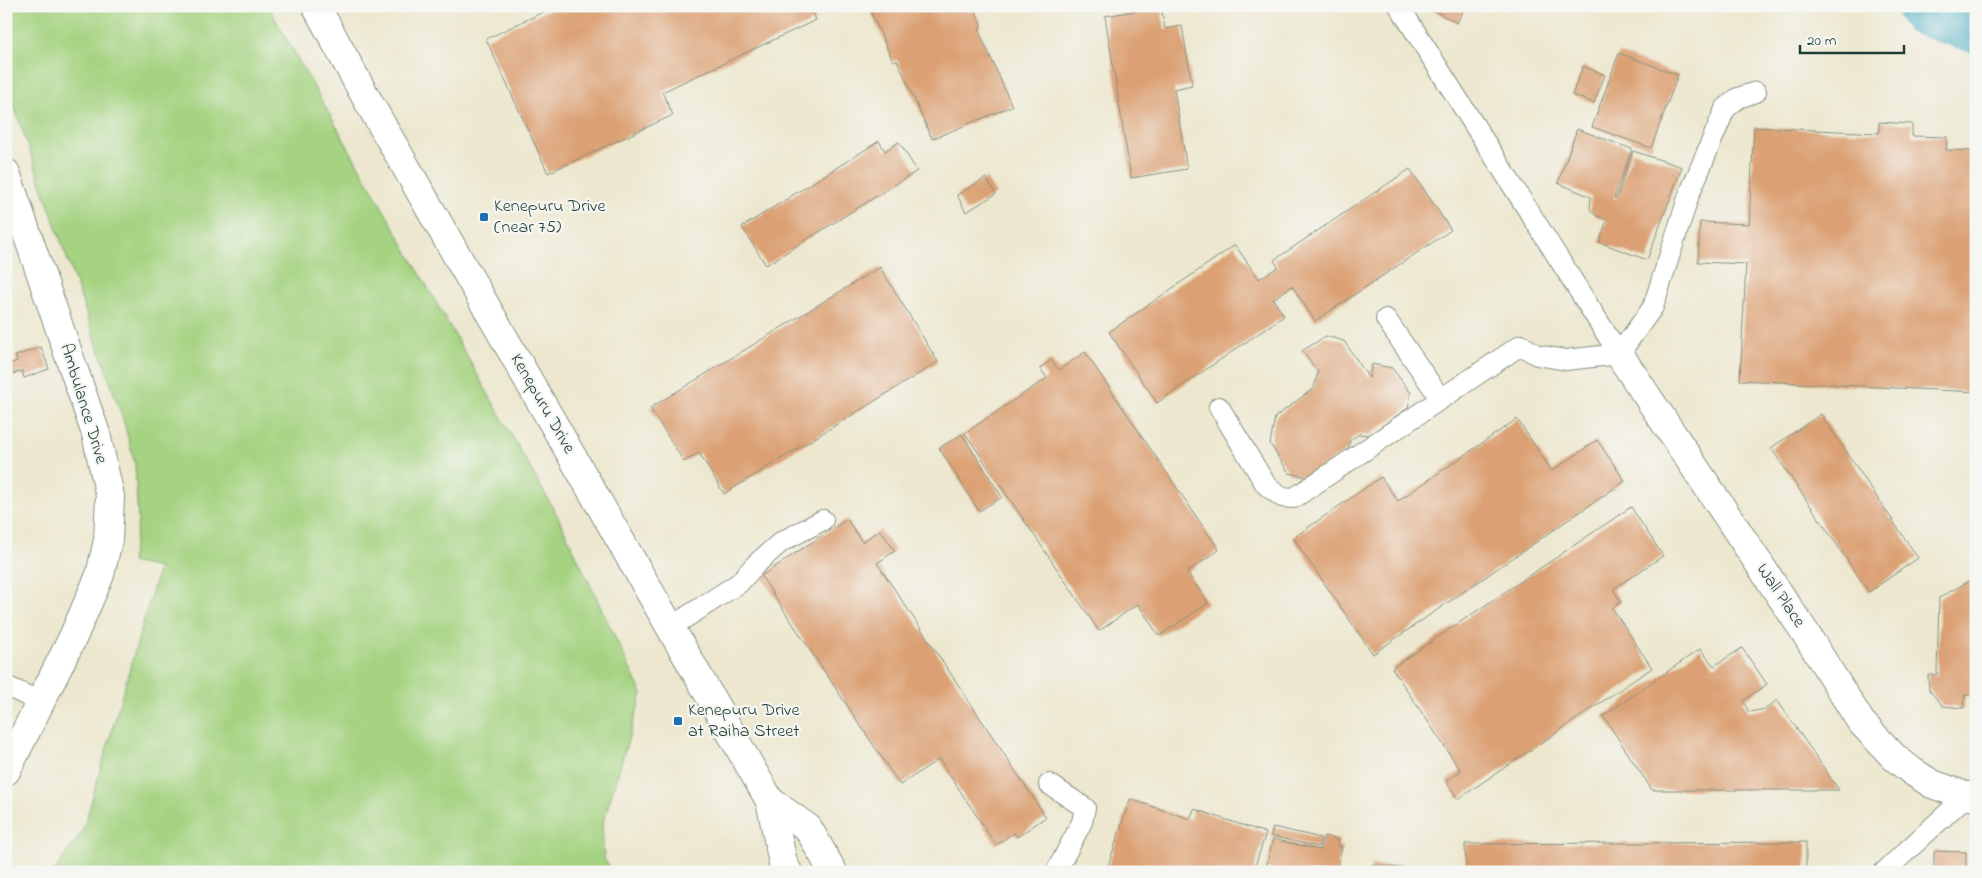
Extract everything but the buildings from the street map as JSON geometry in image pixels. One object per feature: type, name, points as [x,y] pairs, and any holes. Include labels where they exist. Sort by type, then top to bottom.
[{"type":"street","name":"Kenepuru Drive","points":[[316,6],[364,94],[770,801],[783,863],[788,872]]},
{"type":"street","name":"Ambulance Drive","points":[[6,173],[96,434],[110,496],[108,540],[100,575],[73,636],[6,771]]},
{"type":"street","name":"Wall Place","points":[[1620,354],[1804,631],[1861,722],[1894,757],[1913,772],[1932,784],[1971,796]]},
{"type":"street","name":"Kenepuru Drive","points":[[770,801],[808,828],[833,872]]},
{"type":"lane","points":[[1398,6],[1620,354]]},
{"type":"lane","points":[[1218,407],[1266,485],[1282,496],[1294,498],[1521,344],[1537,355],[1566,360],[1620,354],[1653,307],[1689,195],[1725,109],[1738,98],[1756,92]]},
{"type":"lane","points":[[1386,319],[1440,398]]},
{"type":"lane","points":[[671,627],[739,583],[755,565],[781,542],[823,520]]},
{"type":"lane","points":[[6,686],[41,702]]},
{"type":"lane","points":[[1049,784],[1085,808],[1082,822],[1056,872]]},
{"type":"lane","points":[[1884,872],[1971,796]]},
{"type":"green space","points":[[6,6],[268,6],[558,517],[642,694],[602,826],[604,859],[613,872],[54,872],[83,830],[159,568],[131,562],[138,522],[135,464],[123,419],[6,83]]},
{"type":"waterway","points":[[1927,6],[1976,22]]},
{"type":"place","name":"Kenepuru Drive (near 75)","points":[[484,217]]},
{"type":"place","name":"Kenepuru Drive at Raiha Street","points":[[678,721]]}]
